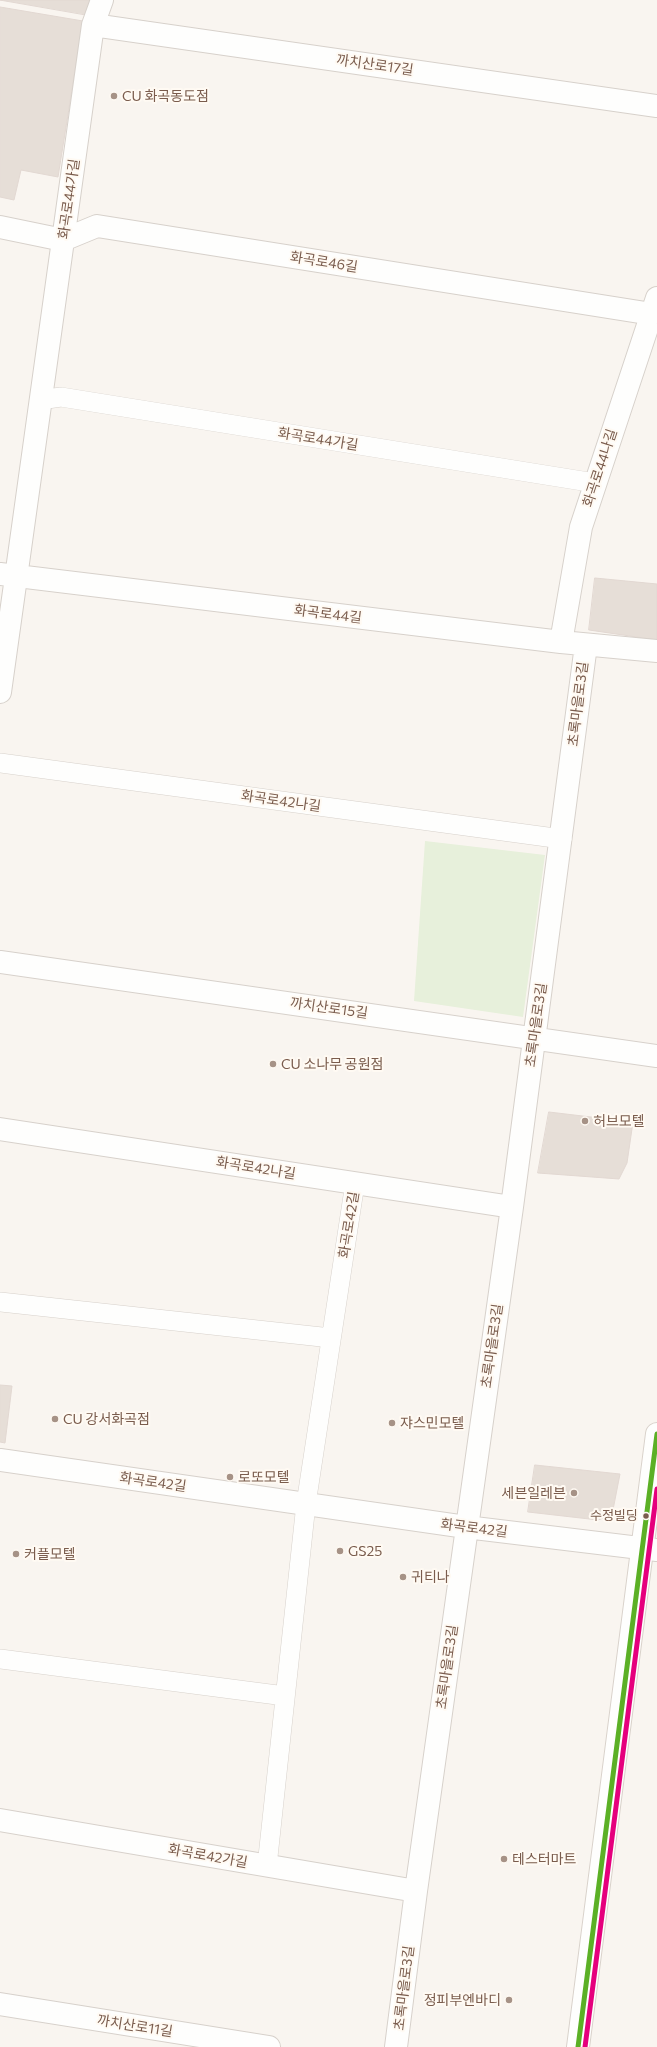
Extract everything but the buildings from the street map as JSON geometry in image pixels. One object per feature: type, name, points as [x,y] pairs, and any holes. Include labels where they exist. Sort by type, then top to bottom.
[{"type":"street","name":"화곡로44가길","points":[[8,575],[40,400],[93,25],[102,0]]},
{"type":"street","name":"까치산로17길","points":[[93,25],[657,106]]},
{"type":"street","name":"화곡로46길","points":[[63,240],[97,226],[654,306]]},
{"type":"street","points":[[0,228],[63,240]]},
{"type":"street","name":"화곡로44나길","points":[[562,642],[581,527],[654,306]]},
{"type":"street","points":[[0,692],[8,575]]},
{"type":"street","name":"화곡로44길","points":[[8,575],[586,645],[657,651]]},
{"type":"street","name":"초록마을로3길","points":[[396,2047],[466,1527],[512,1207],[562,839],[586,645]]},
{"type":"street","name":"까치산로15길","points":[[0,962],[657,1056]]},
{"type":"street","name":"화곡로42나길","points":[[0,1129],[512,1207]]},
{"type":"street","points":[[578,2047],[650,1549],[657,1434]]},
{"type":"street","name":"화곡로42길","points":[[0,1460],[466,1527],[650,1549]]},
{"type":"street","name":"화곡로42가길","points":[[0,1820],[416,1891]]},
{"type":"street","name":"까치산로11길","points":[[0,2004],[269,2047]]},
{"type":"lane","name":"화곡로44가길","points":[[40,400],[61,397],[595,483]]},
{"type":"lane","name":"화곡로42나길","points":[[0,762],[562,839]]},
{"type":"lane","name":"화곡로42길","points":[[306,1504],[355,1183]]},
{"type":"lane","points":[[0,1302],[331,1338]]},
{"type":"lane","points":[[267,1866],[306,1504]]},
{"type":"lane","points":[[0,1659],[285,1696]]},
{"type":"green space","points":[[425,841],[545,855],[523,1017],[414,1001]]},
{"type":"transit line","points":[[578,2047],[657,1434]]},
{"type":"transit line","points":[[585,2047],[657,1489]]},
{"type":"place","name":"CU 화곡동도점","points":[[114,96]]},
{"type":"place","name":"CU 소나무 공원점","points":[[273,1064]]},
{"type":"place","name":"허브모텔","points":[[585,1121]]},
{"type":"place","name":"CU 강서화곡점","points":[[55,1419]]},
{"type":"place","name":"쟈스민모텔","points":[[392,1423]]},
{"type":"place","name":"로또모텔","points":[[230,1477]]},
{"type":"place","name":"세븐일레븐","points":[[574,1493]]},
{"type":"place","name":"수정빌딩","points":[[646,1516]]},
{"type":"place","name":"GS25","points":[[340,1551]]},
{"type":"place","name":"커플모텔","points":[[16,1554]]},
{"type":"place","name":"귀티나","points":[[403,1577]]},
{"type":"place","name":"테스터마트","points":[[504,1859]]},
{"type":"place","name":"정피부엔바디","points":[[509,2000]]}]
